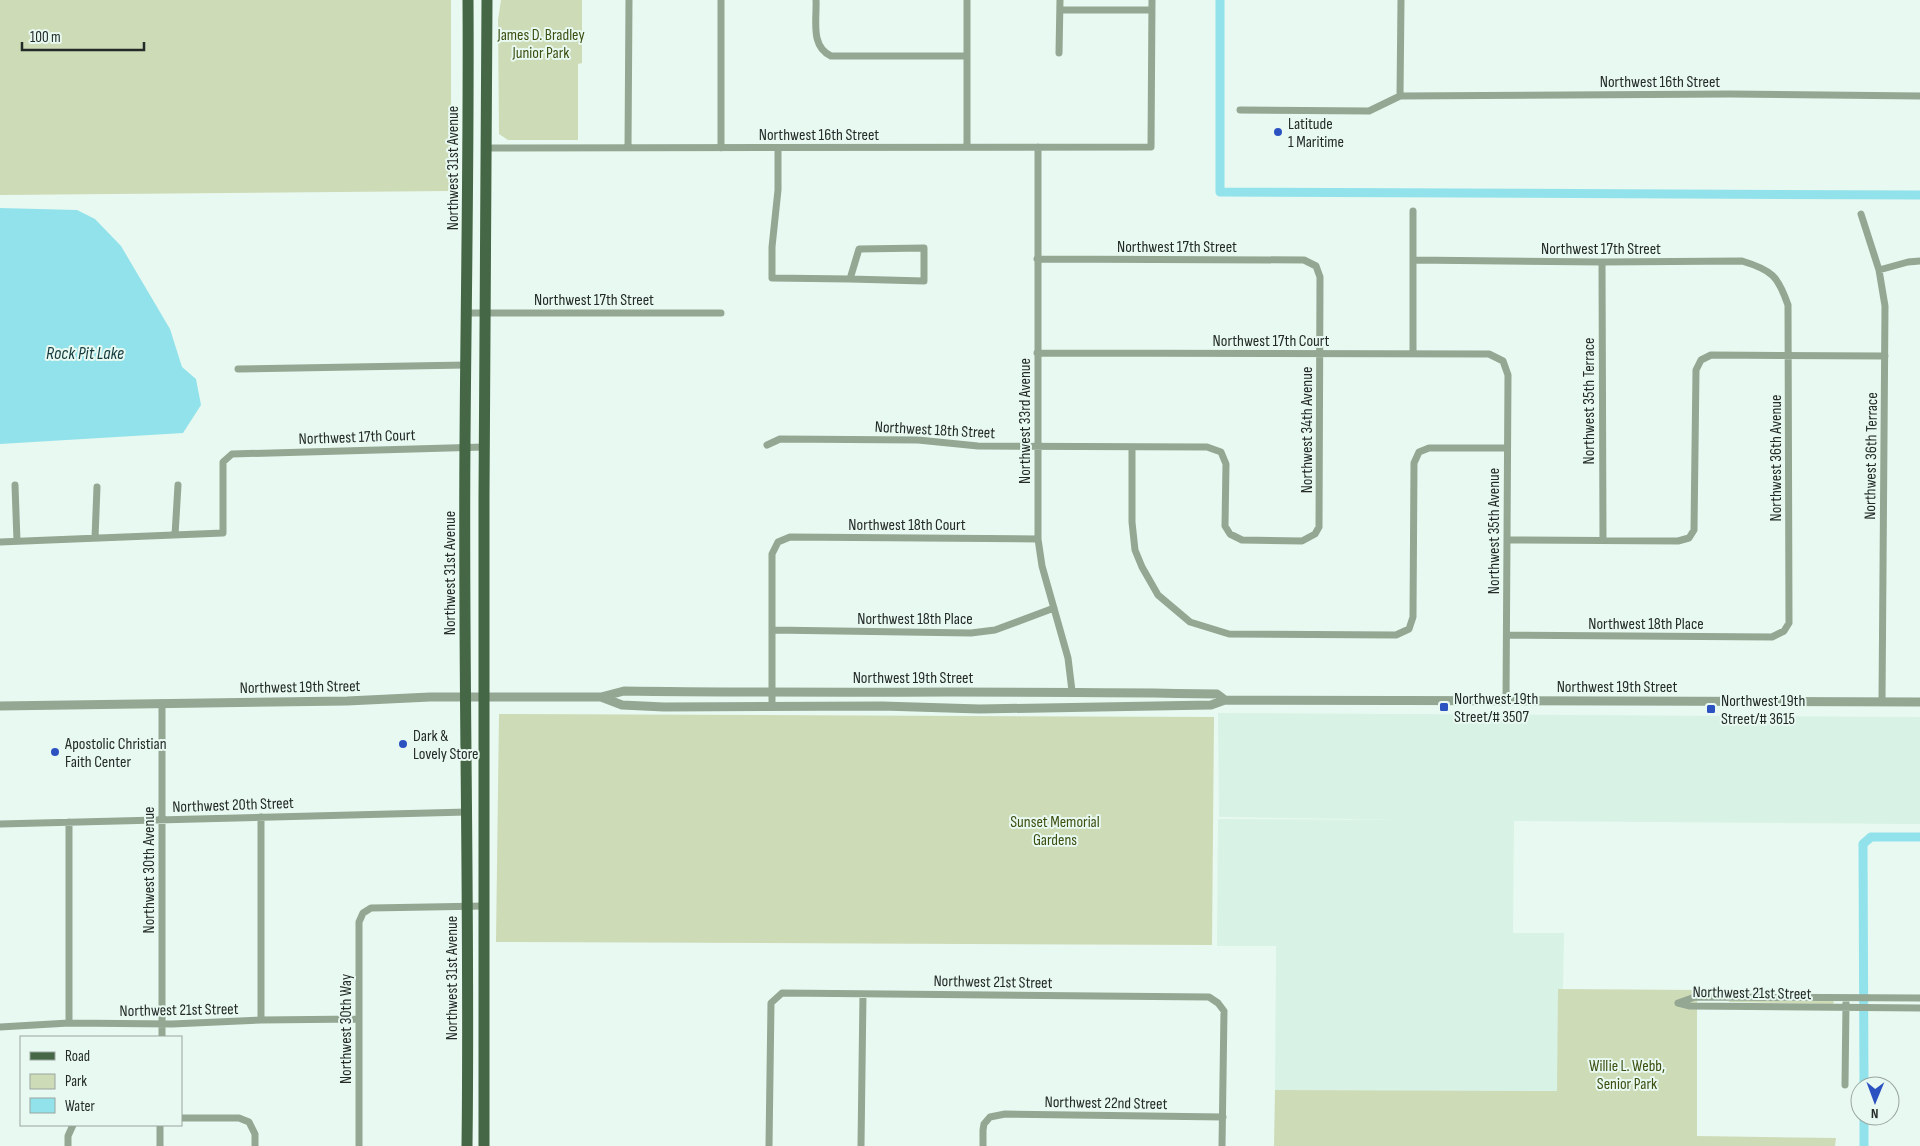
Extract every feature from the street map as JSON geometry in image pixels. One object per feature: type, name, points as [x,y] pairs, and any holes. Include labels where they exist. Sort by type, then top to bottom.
[{"type":"main road","name":"Northwest 31st Avenue","points":[[467,1146],[464,447],[469,126],[468,0]]},
{"type":"main road","points":[[484,1146],[484,447],[487,0]]},
{"type":"main road","points":[[469,126],[473,138],[487,148]]},
{"type":"street","points":[[628,148],[629,0]]},
{"type":"street","points":[[720,0],[721,148]]},
{"type":"street","points":[[816,0],[817,43],[822,52],[831,56],[967,56]]},
{"type":"street","points":[[967,0],[967,147]]},
{"type":"street","points":[[1059,53],[1060,0]]},
{"type":"street","points":[[1060,10],[1152,10],[1152,0]]},
{"type":"street","points":[[1240,110],[1369,110],[1400,96],[1401,0]]},
{"type":"street","name":"Northwest 16th Street","points":[[487,148],[1151,147],[1152,10]]},
{"type":"street","name":"Northwest 16th Street","points":[[1400,96],[1738,94],[1920,96]]},
{"type":"street","name":"Northwest 33rd Avenue","points":[[1038,147],[1038,539],[1042,566],[1068,658],[1072,691]]},
{"type":"street","points":[[778,148],[778,190],[772,247],[772,278],[924,281],[924,248],[859,249],[850,279]]},
{"type":"street","points":[[1413,211],[1413,354]]},
{"type":"street","name":"Northwest 36th Terrace","points":[[1861,214],[1879,270],[1885,306],[1882,702]]},
{"type":"street","name":"Northwest 17th Street","points":[[1037,259],[1304,260],[1316,266]]},
{"type":"street","name":"Northwest 17th Street","points":[[1413,260],[1742,261],[1771,272],[1781,284]]},
{"type":"street","points":[[1879,270],[1908,262],[1920,261]]},
{"type":"street","name":"Northwest 35th Terrace","points":[[1602,262],[1603,540]]},
{"type":"street","name":"Northwest 34th Avenue","points":[[1230,534],[1242,540],[1302,541],[1315,534],[1319,527],[1320,277],[1316,266]]},
{"type":"street","name":"Northwest 36th Avenue","points":[[1781,284],[1788,305],[1789,355],[1789,623],[1784,631]]},
{"type":"street","name":"Northwest 17th Street","points":[[467,312],[721,313]]},
{"type":"street","name":"Northwest 17th Court","points":[[1037,353],[1489,354],[1503,361]]},
{"type":"street","points":[[1507,540],[1678,541],[1688,538],[1694,530],[1696,370],[1701,360],[1711,355],[1885,356]]},
{"type":"street","name":"Northwest 35th Avenue","points":[[1503,361],[1508,375],[1506,701]]},
{"type":"street","points":[[238,369],[466,365]]},
{"type":"street","name":"Northwest 18th Street","points":[[767,445],[780,439],[918,440],[978,446],[1207,447],[1221,452],[1226,464],[1225,526],[1230,534]]},
{"type":"street","name":"Northwest 17th Court","points":[[175,535],[223,533],[223,462],[232,454],[484,447]]},
{"type":"street","points":[[1132,447],[1132,522],[1136,550],[1142,567],[1158,596],[1190,622],[1229,634],[1396,634],[1409,629],[1414,617],[1414,463],[1419,452],[1429,448],[1508,448]]},
{"type":"street","points":[[15,485],[17,541]]},
{"type":"street","points":[[0,542],[175,535],[178,485]]},
{"type":"street","points":[[95,538],[96,487]]},
{"type":"street","name":"Northwest 18th Court","points":[[772,630],[772,554],[778,542],[790,537],[1038,539]]},
{"type":"street","name":"Northwest 18th Place","points":[[772,630],[971,633],[995,630],[1054,608]]},
{"type":"street","points":[[772,630],[772,707]]},
{"type":"street","name":"Northwest 18th Place","points":[[1507,635],[1772,637],[1784,631]]},
{"type":"street","name":"Northwest 19th Street","points":[[0,706],[347,701],[466,696],[601,697],[624,691],[772,693],[1072,691],[1217,694],[1225,700]]},
{"type":"street","name":"Northwest 19th Street","points":[[601,697],[622,705],[772,707],[1121,708],[1211,705],[1225,700],[1920,702]]},
{"type":"street","name":"Northwest 30th Avenue","points":[[162,703],[162,1036]]},
{"type":"street","name":"Northwest 20th Street","points":[[0,824],[467,812]]},
{"type":"street","points":[[261,817],[261,1020]]},
{"type":"street","points":[[69,822],[69,1023]]},
{"type":"street","points":[[467,906],[485,906]]},
{"type":"street","name":"Northwest 30th Way","points":[[359,1146],[359,922],[363,913],[371,908],[467,906]]},
{"type":"street","name":"Northwest 21st Street","points":[[769,1146],[771,1004],[782,993],[1209,997],[1218,1003],[1224,1011],[1223,1117]]},
{"type":"street","points":[[861,1146],[863,994]]},
{"type":"street","name":"Northwest 21st Street","points":[[1920,998],[1695,997],[1678,1003],[1690,1006],[1920,1008]]},
{"type":"street","points":[[1845,1085],[1846,998]]},
{"type":"street","name":"Northwest 21st Street","points":[[0,1027],[69,1023],[163,1024],[261,1020],[359,1020]]},
{"type":"street","name":"Northwest 22nd Street","points":[[983,1146],[984,1124],[990,1117],[1005,1114],[1223,1117]]},
{"type":"street","points":[[1222,1146],[1223,1117]]},
{"type":"street","points":[[182,1118],[239,1118],[249,1122],[255,1134],[255,1146]]},
{"type":"street","points":[[68,1146],[68,1136],[73,1126]]},
{"type":"street","points":[[160,1126],[160,1146]]},
{"type":"shaded area","points":[[1218,713],[1920,717],[1920,824],[1514,821],[1513,933],[1564,933],[1563,989],[1558,989],[1558,1092],[1275,1090],[1276,946],[1217,946],[1218,819],[1406,820],[1219,817]]},
{"type":"green space","points":[[0,0],[451,0],[451,191],[0,195]]},
{"type":"green space","name":"James D. Bradley Junior Park","points":[[501,0],[582,0],[582,63],[578,64],[578,140],[508,140],[499,134],[498,20]]},
{"type":"green space","name":"Sunset Memorial Gardens","points":[[499,714],[1214,717],[1212,945],[496,942]]},
{"type":"green space","name":"Willie L. Webb, Senior Park","points":[[1558,989],[1697,990],[1697,1136],[1836,1138],[1835,1146],[1274,1146],[1275,1090],[1557,1091]]},
{"type":"green space","points":[[1833,1000],[1834,1003],[1832,1004],[1729,1002],[1729,1001]]},
{"type":"water","name":"Rock Pit Lake","points":[[0,208],[77,210],[95,219],[121,246],[170,329],[182,367],[196,379],[201,405],[183,433],[0,444]]},
{"type":"waterway","points":[[1220,0],[1220,192],[1920,195]]},
{"type":"waterway","points":[[1864,1076],[1863,844],[1871,837],[1920,837]]},
{"type":"waterway","points":[[1864,1126],[1864,1146]]},
{"type":"place","name":"Latitude 1 Maritime","points":[[1278,132]]},
{"type":"place","name":"Northwest 19th Street/# 3507","points":[[1444,707]]},
{"type":"place","name":"Northwest 19th Street/# 3615","points":[[1711,709]]},
{"type":"place","name":"Dark & Lovely Store","points":[[403,744]]},
{"type":"place","name":"Apostolic Christian Faith Center","points":[[55,752]]}]
